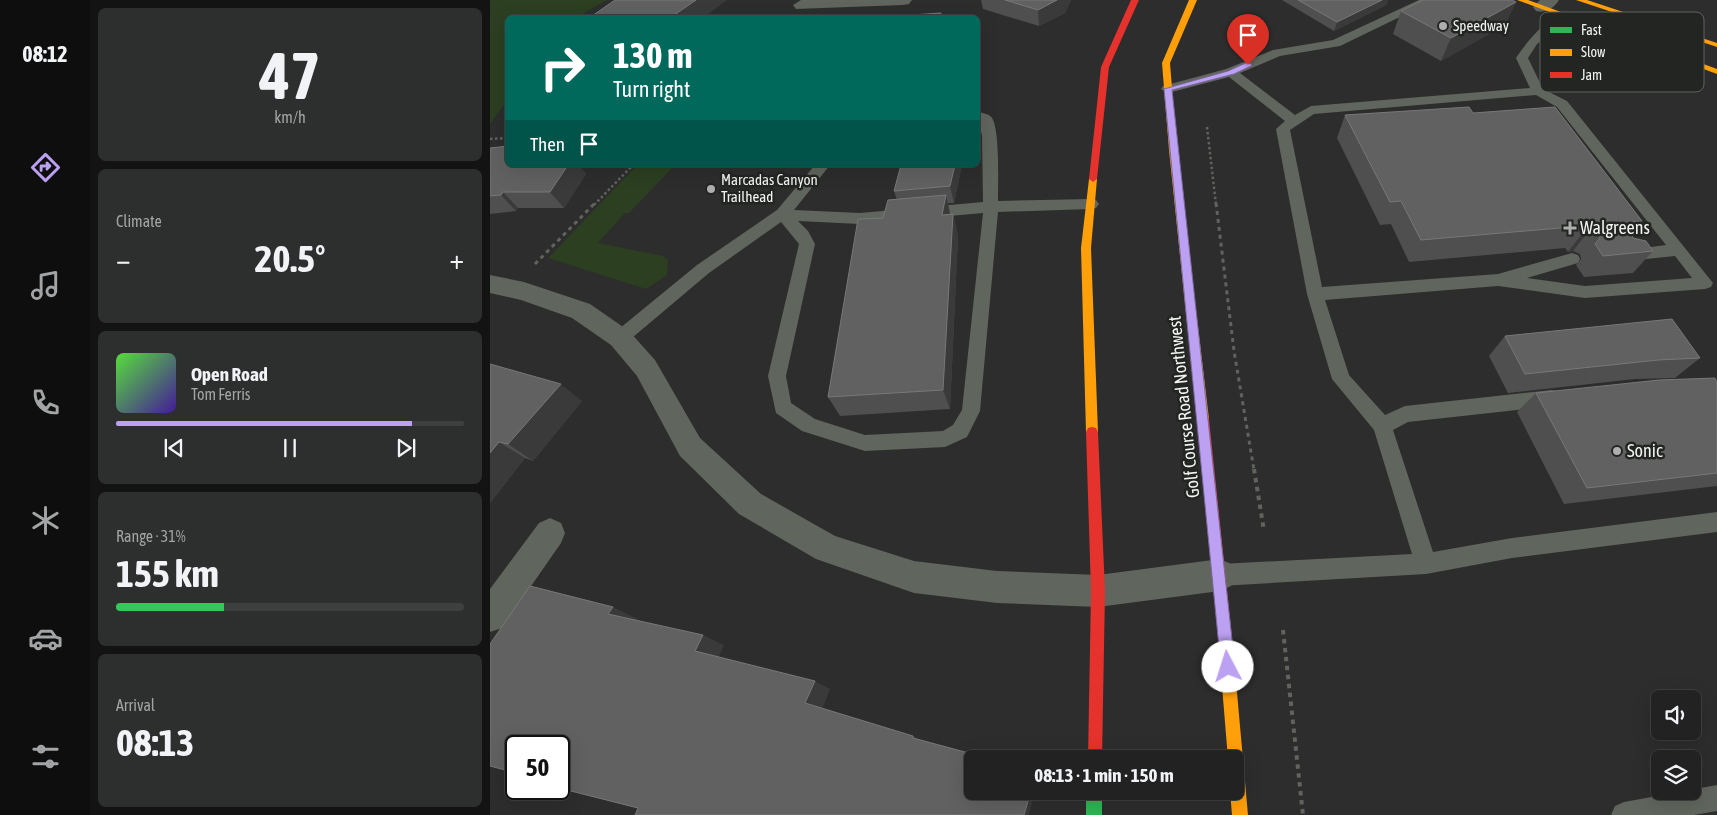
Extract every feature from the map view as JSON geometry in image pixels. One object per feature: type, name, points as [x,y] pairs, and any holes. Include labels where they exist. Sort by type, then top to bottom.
[{"type":"main road","points":[[1095,750],[1098,591],[1086,248],[1105,67],[1135,0]]},
{"type":"main road","name":"Golf Course Road Northwest","points":[[1193,0],[1166,63],[1220,575],[1240,815]]},
{"type":"main road","points":[[1522,0],[1546,4],[1559,12]]},
{"type":"main road","points":[[1580,0],[1617,12]]},
{"type":"main road","points":[[1704,41],[1717,45]]},
{"type":"main road","points":[[1704,67],[1717,72]]},
{"type":"main road","points":[[1094,800],[1094,815]]},
{"type":"street","points":[[802,6],[903,0]]},
{"type":"street","points":[[501,286],[581,311],[620,338],[646,368],[690,448],[750,504],[827,548],[914,577],[997,587],[1098,591],[1220,575]]},
{"type":"street","points":[[490,616],[550,533]]},
{"type":"lane","points":[[1168,89],[1231,72],[1264,57],[1336,43],[1428,0]]},
{"type":"lane","points":[[1538,91],[1522,58],[1532,42],[1540,36]]},
{"type":"lane","points":[[1231,72],[1294,121]]},
{"type":"lane","points":[[1426,564],[1382,426],[1341,379],[1315,294],[1283,129],[1311,110],[1538,91],[1562,104],[1705,283],[1585,292],[1498,280]]},
{"type":"lane","points":[[782,214],[802,235],[806,244],[777,376],[783,407],[809,425],[865,443],[945,439],[960,431],[971,411],[991,207],[989,135],[982,118]]},
{"type":"lane","points":[[620,338],[703,269],[782,214],[821,167]]},
{"type":"lane","points":[[782,214],[814,219],[854,220],[991,207],[1091,204]]},
{"type":"lane","points":[[1621,255],[1678,250]]},
{"type":"lane","points":[[1315,294],[1498,280],[1572,259]]},
{"type":"lane","points":[[1382,426],[1405,414],[1567,397]]},
{"type":"lane","points":[[1220,575],[1426,564],[1512,548],[1717,522]]},
{"type":"lane","points":[[1624,815],[1717,798]]},
{"type":"path","points":[[1207,127],[1234,351],[1264,531]]},
{"type":"path","points":[[490,139],[505,138]]},
{"type":"path","points":[[501,286],[543,255],[631,167]]},
{"type":"path","points":[[1283,630],[1303,815]]},
{"type":"green space","points":[[490,0],[607,0],[581,15],[505,15],[505,103],[490,124]]},
{"type":"green space","points":[[635,167],[673,167],[629,213],[625,213],[598,243],[663,256],[668,260],[667,275],[646,289],[548,258]]},
{"type":"building","points":[[615,0],[696,0],[674,15],[593,15]]},
{"type":"building","points":[[1005,0],[1057,0],[1038,10]]},
{"type":"building","points":[[1298,0],[1382,0],[1337,22]]},
{"type":"building","points":[[1423,0],[1512,0],[1516,2],[1451,38],[1401,11]]},
{"type":"building","points":[[941,13],[941,15],[911,15]]},
{"type":"building","name":"Walgreens","points":[[1469,107],[1473,113],[1555,107],[1642,221],[1632,222],[1635,227],[1631,232],[1633,238],[1646,241],[1653,251],[1603,256],[1595,244],[1600,238],[1598,232],[1590,229],[1585,230],[1583,226],[1421,240],[1401,201],[1390,202],[1345,115]]},
{"type":"building","points":[[505,146],[505,167],[567,167],[550,192],[503,192],[501,195],[490,196],[490,148]]},
{"type":"building","points":[[900,167],[955,167],[950,186],[894,191]]},
{"type":"building","points":[[946,195],[942,215],[953,214],[943,390],[828,397],[858,219],[883,218],[888,200]]},
{"type":"building","points":[[1672,319],[1700,358],[1658,360],[1525,374],[1505,336]]},
{"type":"building","points":[[490,364],[561,384],[508,444],[499,442],[490,453]]},
{"type":"building","points":[[1715,378],[1717,382],[1717,473],[1587,488],[1536,393],[1659,380]]},
{"type":"building","points":[[530,586],[613,607],[608,614],[703,635],[695,651],[815,681],[805,703],[913,736],[913,738],[964,752],[964,800],[1028,800],[1024,815],[635,815],[638,808],[570,791],[570,735],[505,735],[505,770],[490,766],[490,644]]},
{"type":"traffic: fast","points":[[1094,800],[1094,815]]},
{"type":"traffic: slow","points":[[1193,0],[1166,63],[1173,150],[1203,419]]},
{"type":"traffic: slow","points":[[1521,0],[1554,12]]},
{"type":"traffic: slow","points":[[1580,0],[1617,12]]},
{"type":"traffic: slow","points":[[1704,41],[1717,45]]},
{"type":"traffic: slow","points":[[1704,67],[1717,72]]},
{"type":"traffic: slow","points":[[1092,432],[1086,248],[1093,179]]},
{"type":"traffic: slow","points":[[1225,637],[1240,815]]},
{"type":"traffic: jam","points":[[1093,179],[1105,67],[1135,0]]},
{"type":"traffic: jam","points":[[1203,419],[1225,637]]},
{"type":"traffic: jam","points":[[1092,432],[1098,591],[1095,750]]},
{"type":"place","name":"Speedway","points":[[1443,26]]},
{"type":"place","name":"Marcadas Canyon Trailhead","points":[[711,189]]},
{"type":"place","name":"Walgreens","points":[[1570,228]]},
{"type":"place","name":"Sonic","points":[[1617,451]]},
{"type":"route","points":[[1228,667],[1220,575],[1173,150],[1168,89],[1208,79],[1248,65]]}]
